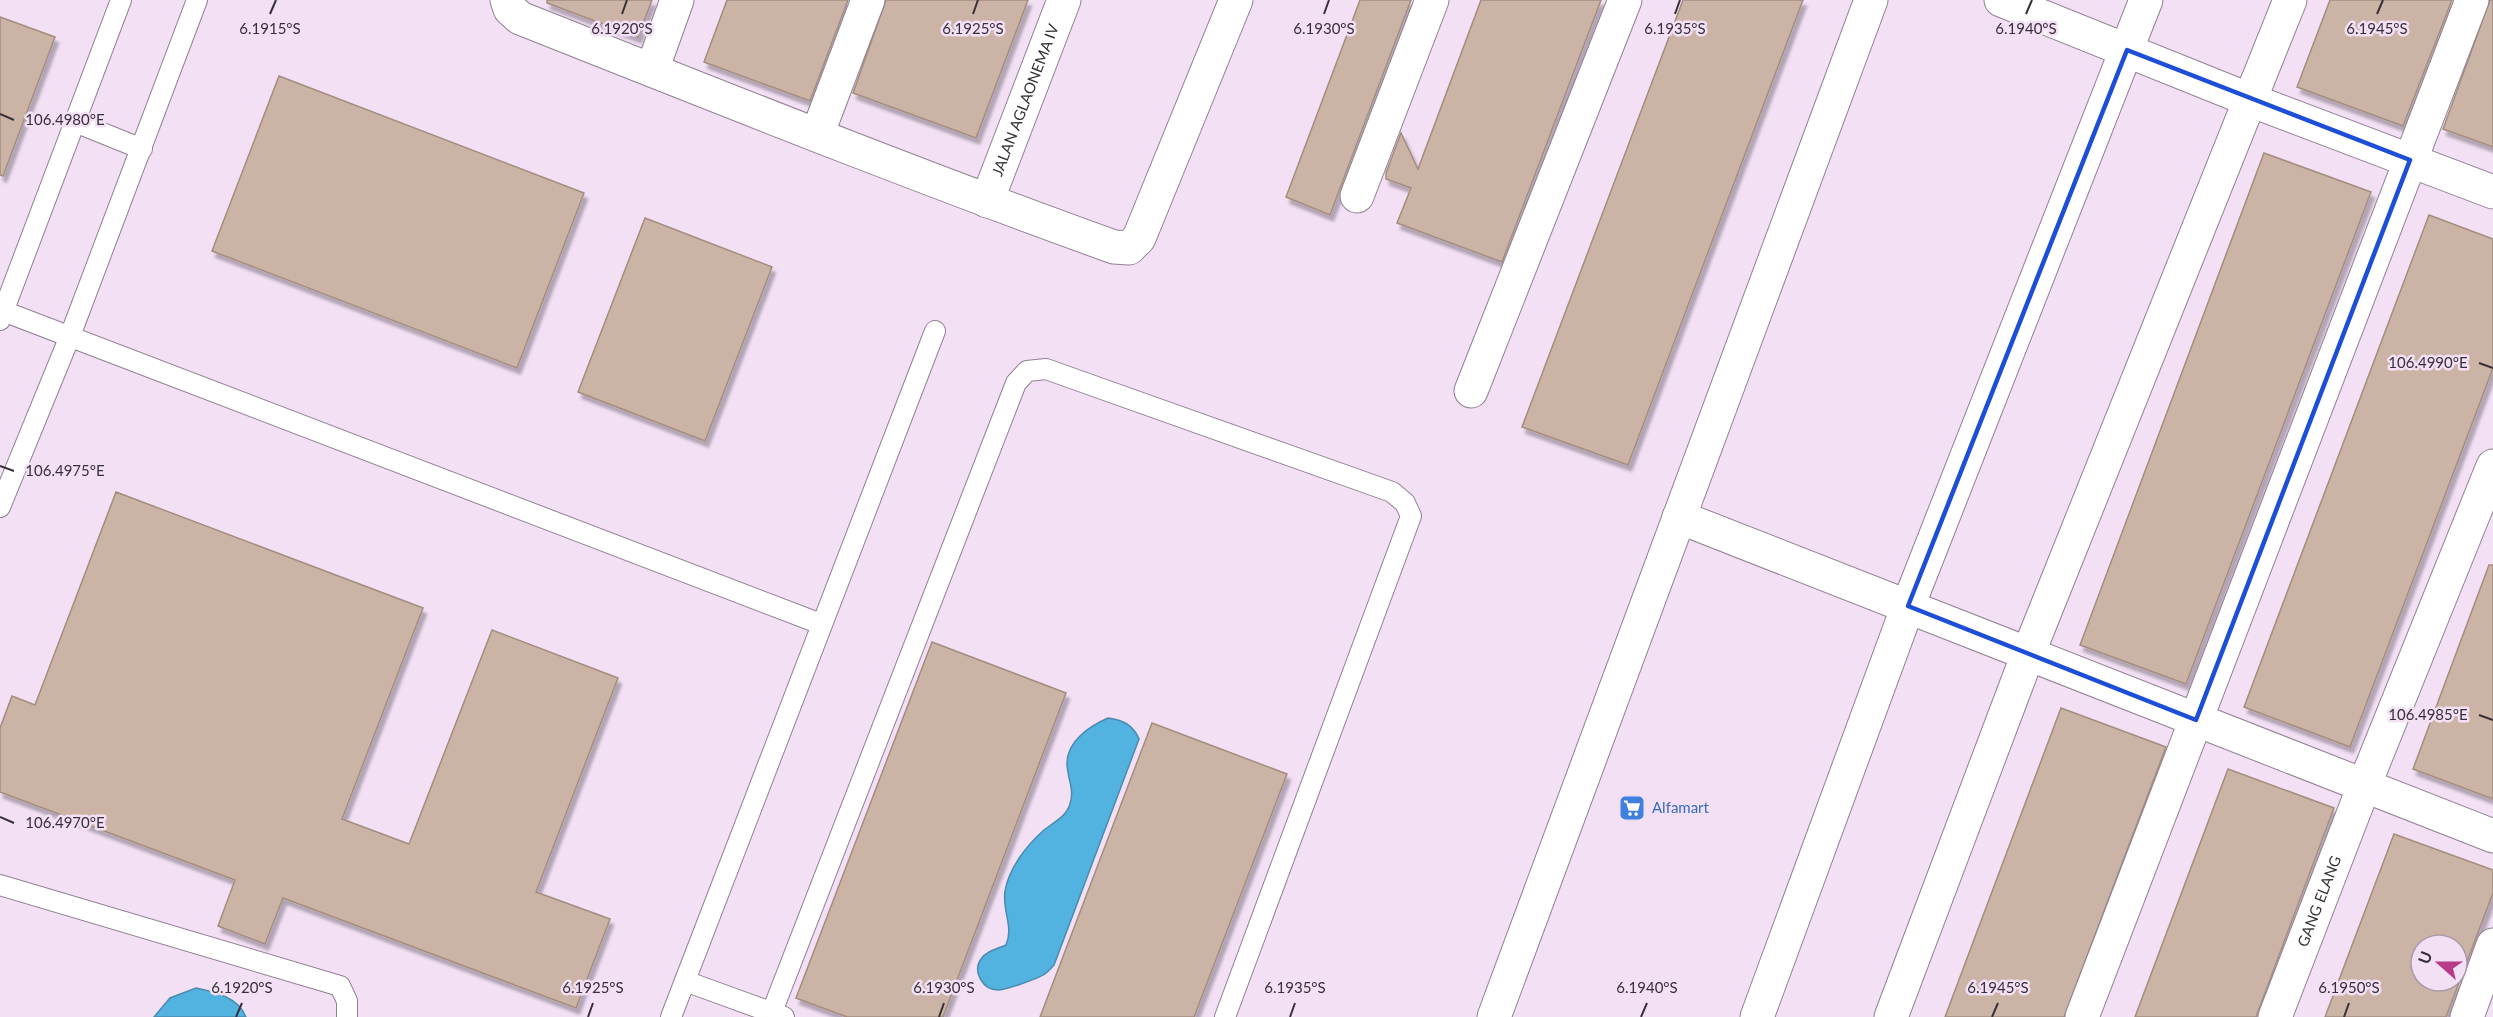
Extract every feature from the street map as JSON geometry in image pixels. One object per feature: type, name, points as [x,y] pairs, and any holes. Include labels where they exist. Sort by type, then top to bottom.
[{"type":"street","points":[[507,0],[510,9],[520,18],[987,201],[1114,247],[1129,248],[1139,238],[1236,0]]},
{"type":"street","points":[[652,70],[677,0]]},
{"type":"street","points":[[817,135],[868,0]]},
{"type":"street","name":"JALAN AGLAONEMA IV","points":[[987,201],[1064,0]]},
{"type":"street","points":[[1357,196],[1432,0]]},
{"type":"street","points":[[1471,391],[1625,0]]},
{"type":"street","points":[[1494,1017],[1871,0]]},
{"type":"street","points":[[2001,0],[2250,100],[2493,192]]},
{"type":"street","points":[[1757,1017],[1908,606],[2146,0]]},
{"type":"street","points":[[1891,1017],[2028,654],[2290,0]]},
{"type":"street","points":[[2082,1017],[2472,0]]},
{"type":"street","name":"GANG ELANG","points":[[2275,1017],[2364,786],[2493,466]]},
{"type":"street","points":[[1679,517],[2493,836]]},
{"type":"street","points":[[2467,1017],[2493,945]]},
{"type":"lane","points":[[121,0],[2,315],[70,336],[821,624]]},
{"type":"lane","points":[[0,507],[70,336],[197,0]]},
{"type":"lane","points":[[75,122],[142,149]]},
{"type":"lane","points":[[671,1017],[935,331]]},
{"type":"lane","points":[[685,981],[775,1015],[1016,383],[1027,371],[1046,369],[1392,492],[1405,503],[1411,516],[1225,1017]]},
{"type":"lane","points":[[0,885],[340,986],[347,1001],[346,1017]]},
{"type":"highlighted area","points":[[2127,50],[2410,160],[2196,720],[1908,606]]},
{"type":"water","points":[[1108,718],[1127,724],[1139,739],[1054,965],[1034,979],[1007,988],[998,990],[988,987],[978,975],[978,969],[981,959],[986,954],[1006,945],[1009,932],[1005,891],[1010,874],[1031,843],[1068,809],[1072,794],[1067,763],[1075,741],[1094,725]]},
{"type":"water","points":[[196,988],[232,1000],[246,1017],[154,1017],[170,998]]},
{"type":"building","points":[[547,0],[652,0],[638,37],[547,3]]},
{"type":"building","points":[[727,0],[848,0],[810,101],[704,62]]},
{"type":"building","points":[[886,0],[1028,0],[976,138],[853,93]]},
{"type":"building","points":[[1360,0],[1411,0],[1330,215],[1286,197]]},
{"type":"building","points":[[1481,0],[1601,0],[1502,262],[1397,223],[1411,188],[1386,179],[1386,173],[1401,133],[1418,169]]},
{"type":"building","points":[[1683,0],[1803,0],[1628,465],[1522,427]]},
{"type":"building","points":[[2330,0],[2452,0],[2403,126],[2297,87]]},
{"type":"building","points":[[2490,0],[2493,0],[2493,147],[2443,129]]},
{"type":"building","points":[[0,17],[55,37],[3,176],[0,175]]},
{"type":"building","points":[[279,76],[584,193],[517,368],[212,251]]},
{"type":"building","points":[[2264,153],[2371,192],[2186,684],[2080,645]]},
{"type":"building","points":[[2429,215],[2493,239],[2493,368],[2350,747],[2244,707]]},
{"type":"building","points":[[645,218],[772,267],[705,441],[578,392]]},
{"type":"building","points":[[116,492],[423,608],[342,819],[409,844],[492,630],[618,678],[536,892],[610,919],[576,1008],[283,898],[265,944],[218,926],[235,880],[0,792],[0,728],[12,696],[35,705]]},
{"type":"building","points":[[2489,565],[2493,565],[2493,799],[2413,769]]},
{"type":"building","points":[[932,642],[1066,693],[943,1017],[847,1017],[796,998]]},
{"type":"building","points":[[2061,708],[2166,747],[2064,1017],[1945,1017]]},
{"type":"building","points":[[1152,723],[1287,774],[1194,1017],[1040,1017]]},
{"type":"building","points":[[2228,769],[2334,808],[2256,1017],[2135,1017]]},
{"type":"building","points":[[2394,834],[2493,870],[2493,893],[2469,956],[2469,933],[2409,933],[2409,993],[2455,993],[2446,1017],[2325,1017]]},
{"type":"place","name":"Alfamart","points":[[1632,808]]}]
